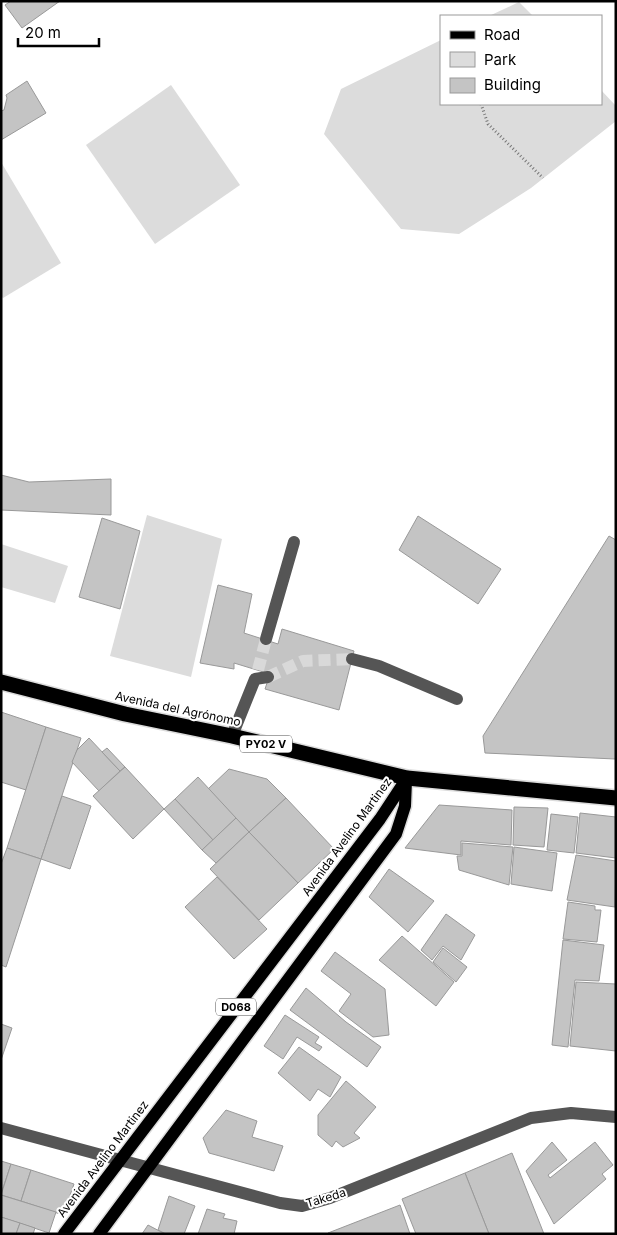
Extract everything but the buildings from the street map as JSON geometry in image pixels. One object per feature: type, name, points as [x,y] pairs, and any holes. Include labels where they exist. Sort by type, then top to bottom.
[{"type":"highway","name":"Avenida del Agrónomo","points":[[1,682],[125,714],[232,736],[406,778],[616,798]]},
{"type":"main road","name":"Avenida Avelino Martinez","points":[[64,1234],[380,819],[406,778]]},
{"type":"main road","name":"Avenida Avelino Martinez","points":[[99,1234],[396,834],[404,806],[406,778]]},
{"type":"street","points":[[266,639],[294,542]]},
{"type":"street","points":[[352,659],[379,666],[457,699]]},
{"type":"street","points":[[232,736],[260,675]]},
{"type":"street","name":"Takeda","points":[[1,1128],[280,1203],[302,1206],[330,1198],[531,1118],[571,1113],[616,1117]]},
{"type":"path","points":[[481,105],[488,124],[543,178]]},
{"type":"green space","points":[[519,2],[532,15],[491,15]]},
{"type":"green space","points":[[440,40],[440,105],[602,105],[602,91],[616,106],[616,121],[531,188],[459,234],[401,229],[324,134],[341,89]]},
{"type":"green space","points":[[171,85],[240,185],[155,244],[86,145]]},
{"type":"green space","points":[[1,162],[61,263],[3,298],[1,296]]},
{"type":"green space","points":[[147,515],[222,539],[191,677],[110,656]]},
{"type":"green space","points":[[1,544],[68,566],[55,603],[1,587]]},
{"type":"tunnel","points":[[258,670],[266,639]]},
{"type":"tunnel","points":[[268,677],[303,661],[352,659]]}]
